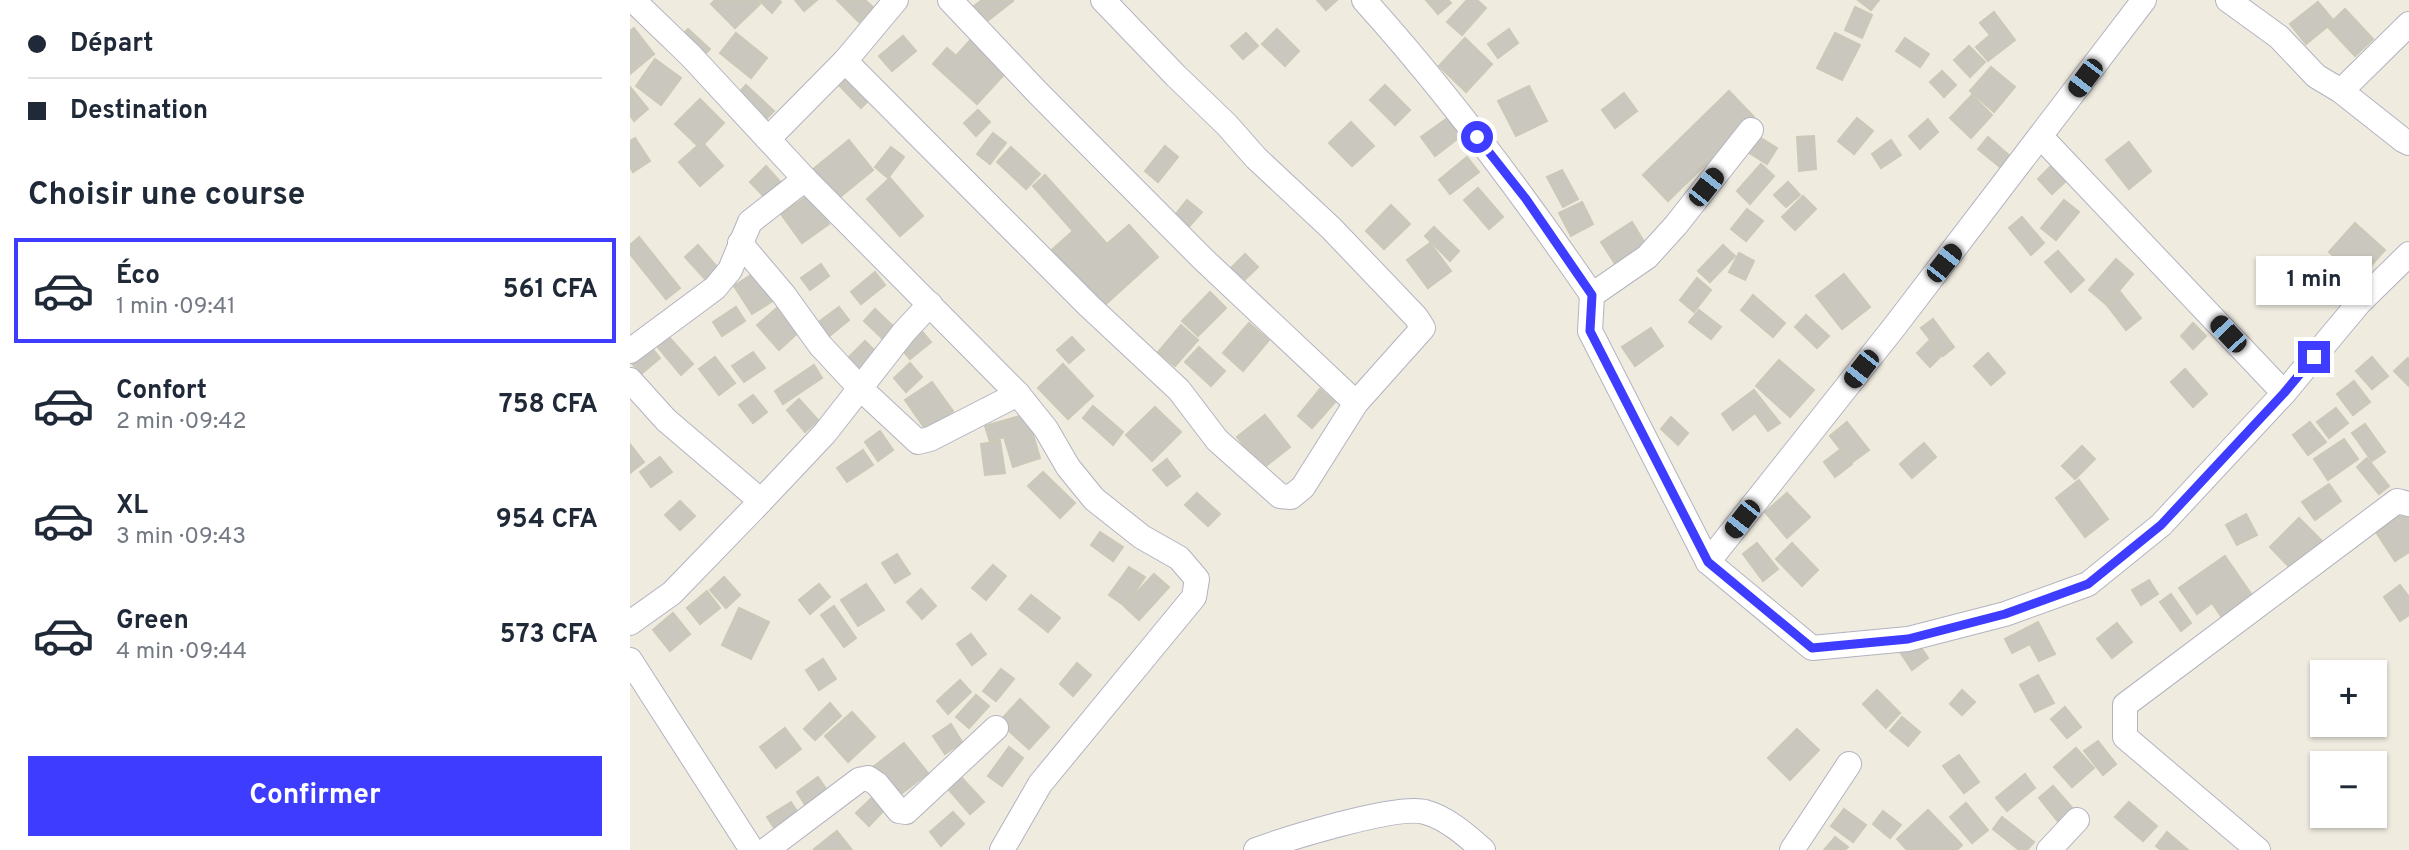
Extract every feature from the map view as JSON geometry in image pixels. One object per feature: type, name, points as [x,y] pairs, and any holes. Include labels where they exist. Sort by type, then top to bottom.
[{"type":"street","points":[[633,0],[691,56],[805,179],[1018,394],[1046,429],[1068,467],[1094,499],[1142,537],[1179,558],[1197,579],[1194,597],[1040,784],[1002,850]]},
{"type":"street","points":[[769,138],[845,61],[896,0]]},
{"type":"street","points":[[950,0],[1203,259],[1356,403]]},
{"type":"street","points":[[845,61],[1088,306],[1179,390],[1217,440],[1280,496],[1291,497],[1303,486],[1356,403],[1423,328],[1416,317],[1331,228],[1256,158],[1227,125],[1103,0]]},
{"type":"street","points":[[1364,0],[1526,199],[1592,295],[1590,331],[1708,562],[1812,648],[1908,639],[2005,614],[2088,584],[2161,525],[2284,393],[2359,303],[2409,254]]},
{"type":"street","points":[[1708,562],[2041,137],[2144,0]]},
{"type":"street","points":[[2228,0],[2279,37],[2316,76],[2409,143]]},
{"type":"street","points":[[2341,92],[2409,24]]},
{"type":"street","points":[[1592,295],[1647,257],[1676,225],[1751,130]]},
{"type":"street","points":[[2041,137],[2284,393]]},
{"type":"street","points":[[630,351],[715,288],[730,270],[750,222],[805,179]]},
{"type":"street","points":[[740,243],[784,295],[820,345],[860,388],[918,442],[930,439],[1018,394]]},
{"type":"street","points":[[630,623],[672,593],[761,502],[825,433],[930,304]]},
{"type":"street","points":[[630,380],[666,420],[761,502]]},
{"type":"street","points":[[2258,850],[2125,737],[2125,705],[2397,501],[2409,504]]},
{"type":"street","points":[[630,660],[752,850]]},
{"type":"street","points":[[766,850],[859,780],[868,778],[877,784],[899,811],[906,812],[996,728]]},
{"type":"street","points":[[1792,850],[1849,764]]},
{"type":"street","points":[[1256,850],[1380,814],[1423,811],[1460,830],[1483,850]]},
{"type":"street","points":[[2049,850],[2077,820]]},
{"type":"building","points":[[715,0],[756,0],[760,4],[735,28],[711,4]]},
{"type":"building","points":[[759,0],[779,0],[781,2],[772,13]]},
{"type":"building","points":[[795,0],[817,0],[804,11]]},
{"type":"building","points":[[837,0],[865,0],[873,7],[859,22]]},
{"type":"building","points":[[982,0],[1013,1],[986,22],[974,6]]},
{"type":"building","points":[[1317,0],[1337,0],[1326,10]]},
{"type":"building","points":[[1426,0],[1448,0],[1451,3],[1438,14]]},
{"type":"building","points":[[1467,0],[1477,0],[1486,8],[1462,35],[1447,22]]},
{"type":"building","points":[[1858,0],[1879,0],[1871,10]]},
{"type":"building","points":[[2318,2],[2334,21],[2306,44],[2290,24]]},
{"type":"building","points":[[1855,7],[1872,15],[1862,38],[1845,30]]},
{"type":"building","points":[[2345,9],[2373,39],[2355,56],[2327,26]]},
{"type":"building","points":[[1994,12],[2015,40],[1988,61],[1976,47],[1990,35],[1980,23]]},
{"type":"building","points":[[634,28],[654,54],[630,74],[630,31]]},
{"type":"building","points":[[688,29],[710,49],[696,63],[675,43]]},
{"type":"building","points":[[1277,29],[1299,51],[1285,66],[1262,44]]},
{"type":"building","points":[[1509,29],[1518,43],[1498,58],[1488,44]]},
{"type":"building","points":[[736,33],[767,58],[751,78],[720,53]]},
{"type":"building","points":[[1246,33],[1258,46],[1243,59],[1231,46]]},
{"type":"building","points":[[1835,33],[1860,45],[1842,80],[1817,68]]},
{"type":"building","points":[[903,36],[916,51],[892,71],[879,56]]},
{"type":"building","points":[[974,36],[1010,68],[977,104],[933,64],[947,48],[956,56]]},
{"type":"building","points":[[1465,38],[1492,64],[1466,92],[1439,66]]},
{"type":"building","points":[[1905,38],[1929,54],[1920,67],[1896,51]]},
{"type":"building","points":[[1969,46],[1985,62],[1970,77],[1954,60]]},
{"type":"building","points":[[655,59],[681,78],[661,105],[636,86]]},
{"type":"building","points":[[1991,67],[2015,87],[1994,112],[1970,91]]},
{"type":"building","points":[[849,70],[874,95],[861,108],[836,82]]},
{"type":"building","points":[[1942,71],[1956,85],[1944,97],[1930,82]]},
{"type":"building","points":[[746,85],[774,111],[759,126],[732,100]]},
{"type":"building","points":[[1385,85],[1410,110],[1395,125],[1370,100]]},
{"type":"building","points":[[1529,86],[1547,121],[1516,136],[1498,101]]},
{"type":"building","points":[[630,87],[648,109],[634,121],[630,115]]},
{"type":"building","points":[[1729,91],[1754,117],[1668,201],[1643,175]]},
{"type":"building","points":[[1624,93],[1637,111],[1615,128],[1602,110]]},
{"type":"building","points":[[1972,95],[1992,115],[1971,138],[1950,118]]},
{"type":"building","points":[[700,99],[724,123],[700,148],[675,124]]},
{"type":"building","points":[[978,110],[990,122],[976,136],[964,123]]},
{"type":"building","points":[[1452,115],[1465,133],[1435,156],[1421,137]]},
{"type":"building","points":[[1857,118],[1873,131],[1854,154],[1838,141]]},
{"type":"building","points":[[1928,119],[1938,132],[1920,149],[1909,136]]},
{"type":"building","points":[[1351,122],[1374,146],[1352,166],[1329,143]]},
{"type":"building","points":[[993,133],[1006,143],[990,164],[977,154]]},
{"type":"building","points":[[1753,133],[1777,148],[1767,164],[1743,149]]},
{"type":"building","points":[[1814,136],[1816,169],[1799,171],[1797,137]]},
{"type":"building","points":[[1988,137],[2010,156],[2000,167],[1978,149]]},
{"type":"building","points":[[635,138],[650,161],[633,172],[630,167],[630,141]]},
{"type":"building","points":[[849,140],[873,170],[835,201],[811,171]]},
{"type":"building","points":[[1891,140],[1901,155],[1881,168],[1872,154]]},
{"type":"building","points":[[702,142],[723,166],[700,186],[679,162]]},
{"type":"building","points":[[2129,142],[2151,171],[2129,189],[2106,160]]},
{"type":"building","points":[[1165,146],[1178,157],[1158,182],[1145,171]]},
{"type":"building","points":[[891,147],[904,157],[888,178],[875,167]]},
{"type":"building","points":[[1011,147],[1040,174],[1026,189],[997,162]]},
{"type":"building","points":[[1467,157],[1479,172],[1450,194],[1439,180]]},
{"type":"building","points":[[1761,164],[1774,176],[1750,204],[1737,191]]},
{"type":"building","points":[[2052,165],[2067,180],[2052,194],[2038,179]]},
{"type":"building","points":[[766,166],[783,185],[767,200],[750,182]]},
{"type":"building","points":[[1562,170],[1578,199],[1563,207],[1547,177]]},
{"type":"building","points":[[1045,175],[1107,244],[1129,225],[1158,257],[1098,311],[1047,254],[1073,231],[1033,186]]},
{"type":"building","points":[[890,178],[923,216],[900,236],[867,199]]},
{"type":"building","points":[[1788,182],[1800,195],[1786,207],[1774,195]]},
{"type":"building","points":[[1478,188],[1503,217],[1489,229],[1464,200]]},
{"type":"building","points":[[809,195],[829,224],[802,243],[781,214]]},
{"type":"building","points":[[1803,196],[1816,209],[1795,230],[1782,217]]},
{"type":"building","points":[[1187,200],[1202,212],[1186,230],[1173,218]]},
{"type":"building","points":[[2064,200],[2079,212],[2056,240],[2041,228]]},
{"type":"building","points":[[1582,202],[1593,224],[1571,236],[1559,213]]},
{"type":"building","points":[[1391,205],[1410,224],[1384,249],[1366,231]]},
{"type":"building","points":[[1747,209],[1763,221],[1746,241],[1731,229]]},
{"type":"building","points":[[2022,217],[2044,243],[2031,255],[2009,228]]},
{"type":"building","points":[[1632,222],[1649,250],[1619,270],[1601,242]]},
{"type":"building","points":[[2355,223],[2385,250],[2359,279],[2329,252]]},
{"type":"building","points":[[1434,227],[1459,251],[1450,261],[1425,236]]},
{"type":"building","points":[[639,237],[680,288],[666,299],[630,254],[630,245]]},
{"type":"building","points":[[1430,243],[1451,271],[1428,288],[1407,260]]},
{"type":"building","points":[[698,245],[718,268],[705,279],[685,257]]},
{"type":"building","points":[[1723,245],[1735,256],[1710,282],[1698,271]]},
{"type":"building","points":[[2058,251],[2084,280],[2071,292],[2045,262]]},
{"type":"building","points":[[1739,253],[1754,261],[1745,280],[1729,272]]},
{"type":"building","points":[[1245,254],[1258,267],[1235,289],[1223,276]]},
{"type":"building","points":[[2116,259],[2133,274],[2107,305],[2089,290]]},
{"type":"building","points":[[821,264],[829,276],[810,290],[801,278]]},
{"type":"building","points":[[760,269],[779,297],[752,314],[734,286]]},
{"type":"building","points":[[875,272],[885,285],[861,304],[851,292]]},
{"type":"building","points":[[1844,274],[1870,307],[1842,329],[1816,296]]},
{"type":"building","points":[[1697,278],[1711,290],[1694,312],[1680,300]]},
{"type":"building","points":[[1210,292],[1226,308],[1198,336],[1182,321]]},
{"type":"building","points":[[2120,292],[2141,318],[2126,330],[2106,304]]},
{"type":"building","points":[[1753,295],[1785,323],[1773,337],[1741,310]]},
{"type":"building","points":[[736,307],[745,321],[722,336],[713,322]]},
{"type":"building","points":[[778,307],[799,332],[779,350],[757,325]]},
{"type":"building","points":[[839,307],[849,320],[827,338],[816,324]]},
{"type":"building","points":[[875,309],[896,329],[885,341],[864,321]]},
{"type":"building","points":[[1699,310],[1721,327],[1711,339],[1689,322]]},
{"type":"building","points":[[1806,315],[1829,336],[1817,348],[1795,327]]},
{"type":"building","points":[[1933,319],[1954,347],[1943,356],[1921,328]]},
{"type":"building","points":[[1249,323],[1269,340],[1243,371],[1223,353]]},
{"type":"building","points":[[2193,323],[2206,336],[2193,349],[2181,336]]},
{"type":"building","points":[[1181,325],[1198,340],[1175,366],[1158,352]]},
{"type":"building","points":[[919,328],[931,342],[910,359],[899,346]]},
{"type":"building","points":[[1651,328],[1663,346],[1635,366],[1622,347]]},
{"type":"building","points":[[668,336],[693,364],[681,375],[657,346]]},
{"type":"building","points":[[1072,337],[1084,350],[1069,363],[1057,350]]},
{"type":"building","points":[[865,341],[877,353],[857,372],[845,361]]},
{"type":"building","points":[[1929,341],[1942,355],[1930,367],[1917,353]]},
{"type":"building","points":[[648,343],[660,358],[641,374],[630,361]]},
{"type":"building","points":[[1199,347],[1225,371],[1211,386],[1185,362]]},
{"type":"building","points":[[753,352],[765,368],[744,382],[732,366]]},
{"type":"building","points":[[1988,353],[2005,373],[1991,385],[1974,366]]},
{"type":"building","points":[[715,357],[735,383],[719,395],[699,369]]},
{"type":"building","points":[[2372,357],[2388,376],[2372,389],[2356,371]]},
{"type":"building","points":[[2409,359],[2409,386],[2394,371]]},
{"type":"building","points":[[1779,360],[1814,390],[1790,417],[1756,386]]},
{"type":"building","points":[[910,363],[922,377],[906,392],[894,378]]},
{"type":"building","points":[[1063,364],[1093,396],[1068,419],[1038,388]]},
{"type":"building","points":[[814,365],[822,378],[783,404],[775,391]]},
{"type":"building","points":[[2185,369],[2207,394],[2193,407],[2171,382]]},
{"type":"building","points":[[2354,381],[2370,402],[2353,415],[2337,394]]},
{"type":"building","points":[[932,382],[953,411],[926,430],[905,400]]},
{"type":"building","points":[[1320,389],[1335,402],[1312,428],[1298,416]]},
{"type":"building","points":[[1754,390],[1780,423],[1768,431],[1755,413],[1733,430],[1722,414]]},
{"type":"building","points":[[753,395],[767,412],[753,423],[739,405]]},
{"type":"building","points":[[799,399],[818,420],[805,432],[787,410]]},
{"type":"building","points":[[1093,406],[1123,432],[1113,445],[1083,418]]},
{"type":"building","points":[[1155,407],[1181,432],[1152,461],[1126,435]]},
{"type":"building","points":[[2336,408],[2348,423],[2329,438],[2317,422]]},
{"type":"building","points":[[1027,414],[1040,458],[1013,467],[1004,437],[990,442],[985,426]]},
{"type":"building","points":[[1265,415],[1290,447],[1262,469],[1237,437]]},
{"type":"building","points":[[1671,417],[1688,433],[1678,445],[1661,429]]},
{"type":"building","points":[[1847,422],[1869,450],[1851,463],[1830,436]]},
{"type":"building","points":[[2310,422],[2326,442],[2308,455],[2293,435]]},
{"type":"building","points":[[2365,424],[2385,452],[2372,461],[2352,433]]},
{"type":"building","points":[[880,431],[893,450],[878,461],[865,442]]},
{"type":"building","points":[[2344,439],[2358,459],[2328,480],[2314,459]]},
{"type":"building","points":[[1000,441],[1005,473],[985,475],[981,444]]},
{"type":"building","points":[[1924,443],[1936,457],[1912,478],[1900,464]]},
{"type":"building","points":[[630,444],[644,462],[630,473]]},
{"type":"building","points":[[2082,446],[2095,459],[2075,479],[2062,466]]},
{"type":"building","points":[[1841,449],[1852,464],[1835,477],[1824,462]]},
{"type":"building","points":[[863,450],[873,465],[847,482],[837,468]]},
{"type":"building","points":[[660,457],[672,472],[651,487],[640,472]]},
{"type":"building","points":[[2367,458],[2389,486],[2379,494],[2357,467]]},
{"type":"building","points":[[1167,459],[1180,476],[1167,486],[1153,470]]},
{"type":"building","points":[[1043,472],[1075,503],[1060,518],[1028,486]]},
{"type":"building","points":[[2079,480],[2108,519],[2085,537],[2056,498]]},
{"type":"building","points":[[2329,484],[2341,501],[2315,520],[2302,502]]},
{"type":"building","points":[[1197,493],[1220,514],[1208,526],[1185,505]]},
{"type":"building","points":[[1787,493],[1810,517],[1787,538],[1765,512]]},
{"type":"building","points":[[680,501],[695,516],[680,530],[665,515]]},
{"type":"building","points":[[2405,513],[2409,518],[2409,552],[2395,561],[2376,532]]},
{"type":"building","points":[[2246,514],[2257,535],[2237,545],[2226,525]]},
{"type":"building","points":[[2299,518],[2323,542],[2293,571],[2270,547]]},
{"type":"building","points":[[1100,532],[1123,547],[1113,561],[1091,545]]},
{"type":"building","points":[[1757,543],[1778,569],[1763,581],[1743,554]]},
{"type":"building","points":[[1792,543],[1818,570],[1802,586],[1776,559]]},
{"type":"building","points":[[897,554],[910,574],[895,583],[882,563]]},
{"type":"building","points":[[2225,556],[2256,601],[2225,622],[2212,603],[2197,614],[2179,588]]},
{"type":"building","points":[[993,565],[1006,576],[986,600],[972,588]]},
{"type":"building","points":[[1129,567],[1145,577],[1125,606],[1109,595]]},
{"type":"building","points":[[1154,574],[1169,587],[1139,620],[1124,606]]},
{"type":"building","points":[[724,577],[740,595],[726,608],[710,590]]},
{"type":"building","points":[[2149,580],[2158,594],[2141,605],[2132,590]]},
{"type":"building","points":[[819,584],[830,597],[810,614],[799,600]]},
{"type":"building","points":[[866,584],[884,610],[858,626],[841,600]]},
{"type":"building","points":[[2400,585],[2409,597],[2409,615],[2400,621],[2384,597]]},
{"type":"building","points":[[921,589],[936,606],[922,619],[907,602]]},
{"type":"building","points":[[707,591],[720,608],[700,624],[687,608]]},
{"type":"building","points":[[2171,594],[2191,623],[2181,631],[2160,602]]},
{"type":"building","points":[[1031,595],[1060,618],[1048,632],[1019,609]]},
{"type":"building","points":[[834,606],[856,638],[844,647],[821,615]]},
{"type":"building","points":[[739,608],[769,622],[751,659],[722,645]]},
{"type":"building","points":[[673,613],[690,634],[670,651],[653,630]]},
{"type":"building","points":[[2038,622],[2055,654],[2039,661],[2030,644],[2012,653],[2005,639]]},
{"type":"building","points":[[2117,623],[2132,642],[2112,658],[2097,639]]},
{"type":"building","points":[[971,634],[986,654],[972,665],[957,644]]},
{"type":"building","points":[[1912,634],[1928,658],[1912,670],[1896,646]]},
{"type":"building","points":[[823,659],[836,679],[819,690],[806,670]]},
{"type":"building","points":[[1077,663],[1091,675],[1073,696],[1060,684]]},
{"type":"building","points":[[1001,669],[1014,679],[996,701],[983,691]]},
{"type":"building","points":[[2038,675],[2054,703],[2035,712],[2020,685]]},
{"type":"building","points":[[960,680],[971,692],[948,714],[937,701]]},
{"type":"building","points":[[1877,690],[1900,713],[1886,728],[1863,704]]},
{"type":"building","points":[[1962,690],[1975,702],[1962,715],[1950,704]]},
{"type":"building","points":[[976,695],[989,706],[969,728],[956,717]]},
{"type":"building","points":[[1020,699],[1049,727],[1029,749],[999,722]]},
{"type":"building","points":[[830,703],[841,716],[815,740],[804,729]]},
{"type":"building","points":[[2065,707],[2081,727],[2067,738],[2051,719]]},
{"type":"building","points":[[852,712],[875,737],[848,762],[825,736]]},
{"type":"building","points":[[1902,717],[1920,732],[1908,746],[1890,731]]},
{"type":"building","points":[[951,724],[962,742],[945,754],[933,736]]},
{"type":"building","points":[[785,728],[801,749],[776,768],[760,747]]},
{"type":"building","points":[[1797,729],[1819,750],[1790,780],[1768,758]]},
{"type":"building","points":[[2098,741],[2116,764],[2103,775],[2084,751]]},
{"type":"building","points":[[904,743],[928,773],[897,797],[873,767]]},
{"type":"building","points":[[1009,747],[1023,758],[1002,786],[988,776]]},
{"type":"building","points":[[2076,748],[2094,768],[2072,787],[2054,767]]},
{"type":"building","points":[[1959,755],[1979,782],[1964,793],[1943,766]]},
{"type":"building","points":[[2025,774],[2035,788],[2007,811],[1996,798]]},
{"type":"building","points":[[818,777],[828,792],[806,806],[797,792]]},
{"type":"building","points":[[962,778],[984,802],[970,814],[948,789]]},
{"type":"building","points":[[2053,786],[2075,811],[2060,824],[2039,798]]},
{"type":"building","points":[[876,794],[888,806],[869,826],[856,813]]},
{"type":"building","points":[[791,802],[798,813],[774,828],[767,817]]},
{"type":"building","points":[[2129,802],[2157,826],[2143,841],[2115,817]]},
{"type":"building","points":[[1966,803],[1988,830],[1972,843],[1950,817]]},
{"type":"building","points":[[1844,809],[1866,825],[1853,842],[1831,826]]},
{"type":"building","points":[[1928,810],[1962,845],[1957,850],[1907,850],[1897,839]]},
{"type":"building","points":[[1883,811],[1901,825],[1890,838],[1873,824]]},
{"type":"building","points":[[953,812],[964,824],[941,846],[930,832]]},
{"type":"building","points":[[2002,817],[2034,842],[2027,850],[2019,850],[1993,829]]},
{"type":"building","points":[[837,831],[852,850],[814,849]]},
{"type":"building","points":[[2167,832],[2188,850],[2161,850],[2156,846]]},
{"type":"building","points":[[1835,837],[1848,847],[1845,850],[1824,850]]},
{"type":"route","points":[[1477,137],[1526,199],[1592,295],[1590,331],[1708,562],[1812,648],[1908,639],[2005,614],[2088,584],[2161,525],[2314,357]]}]
